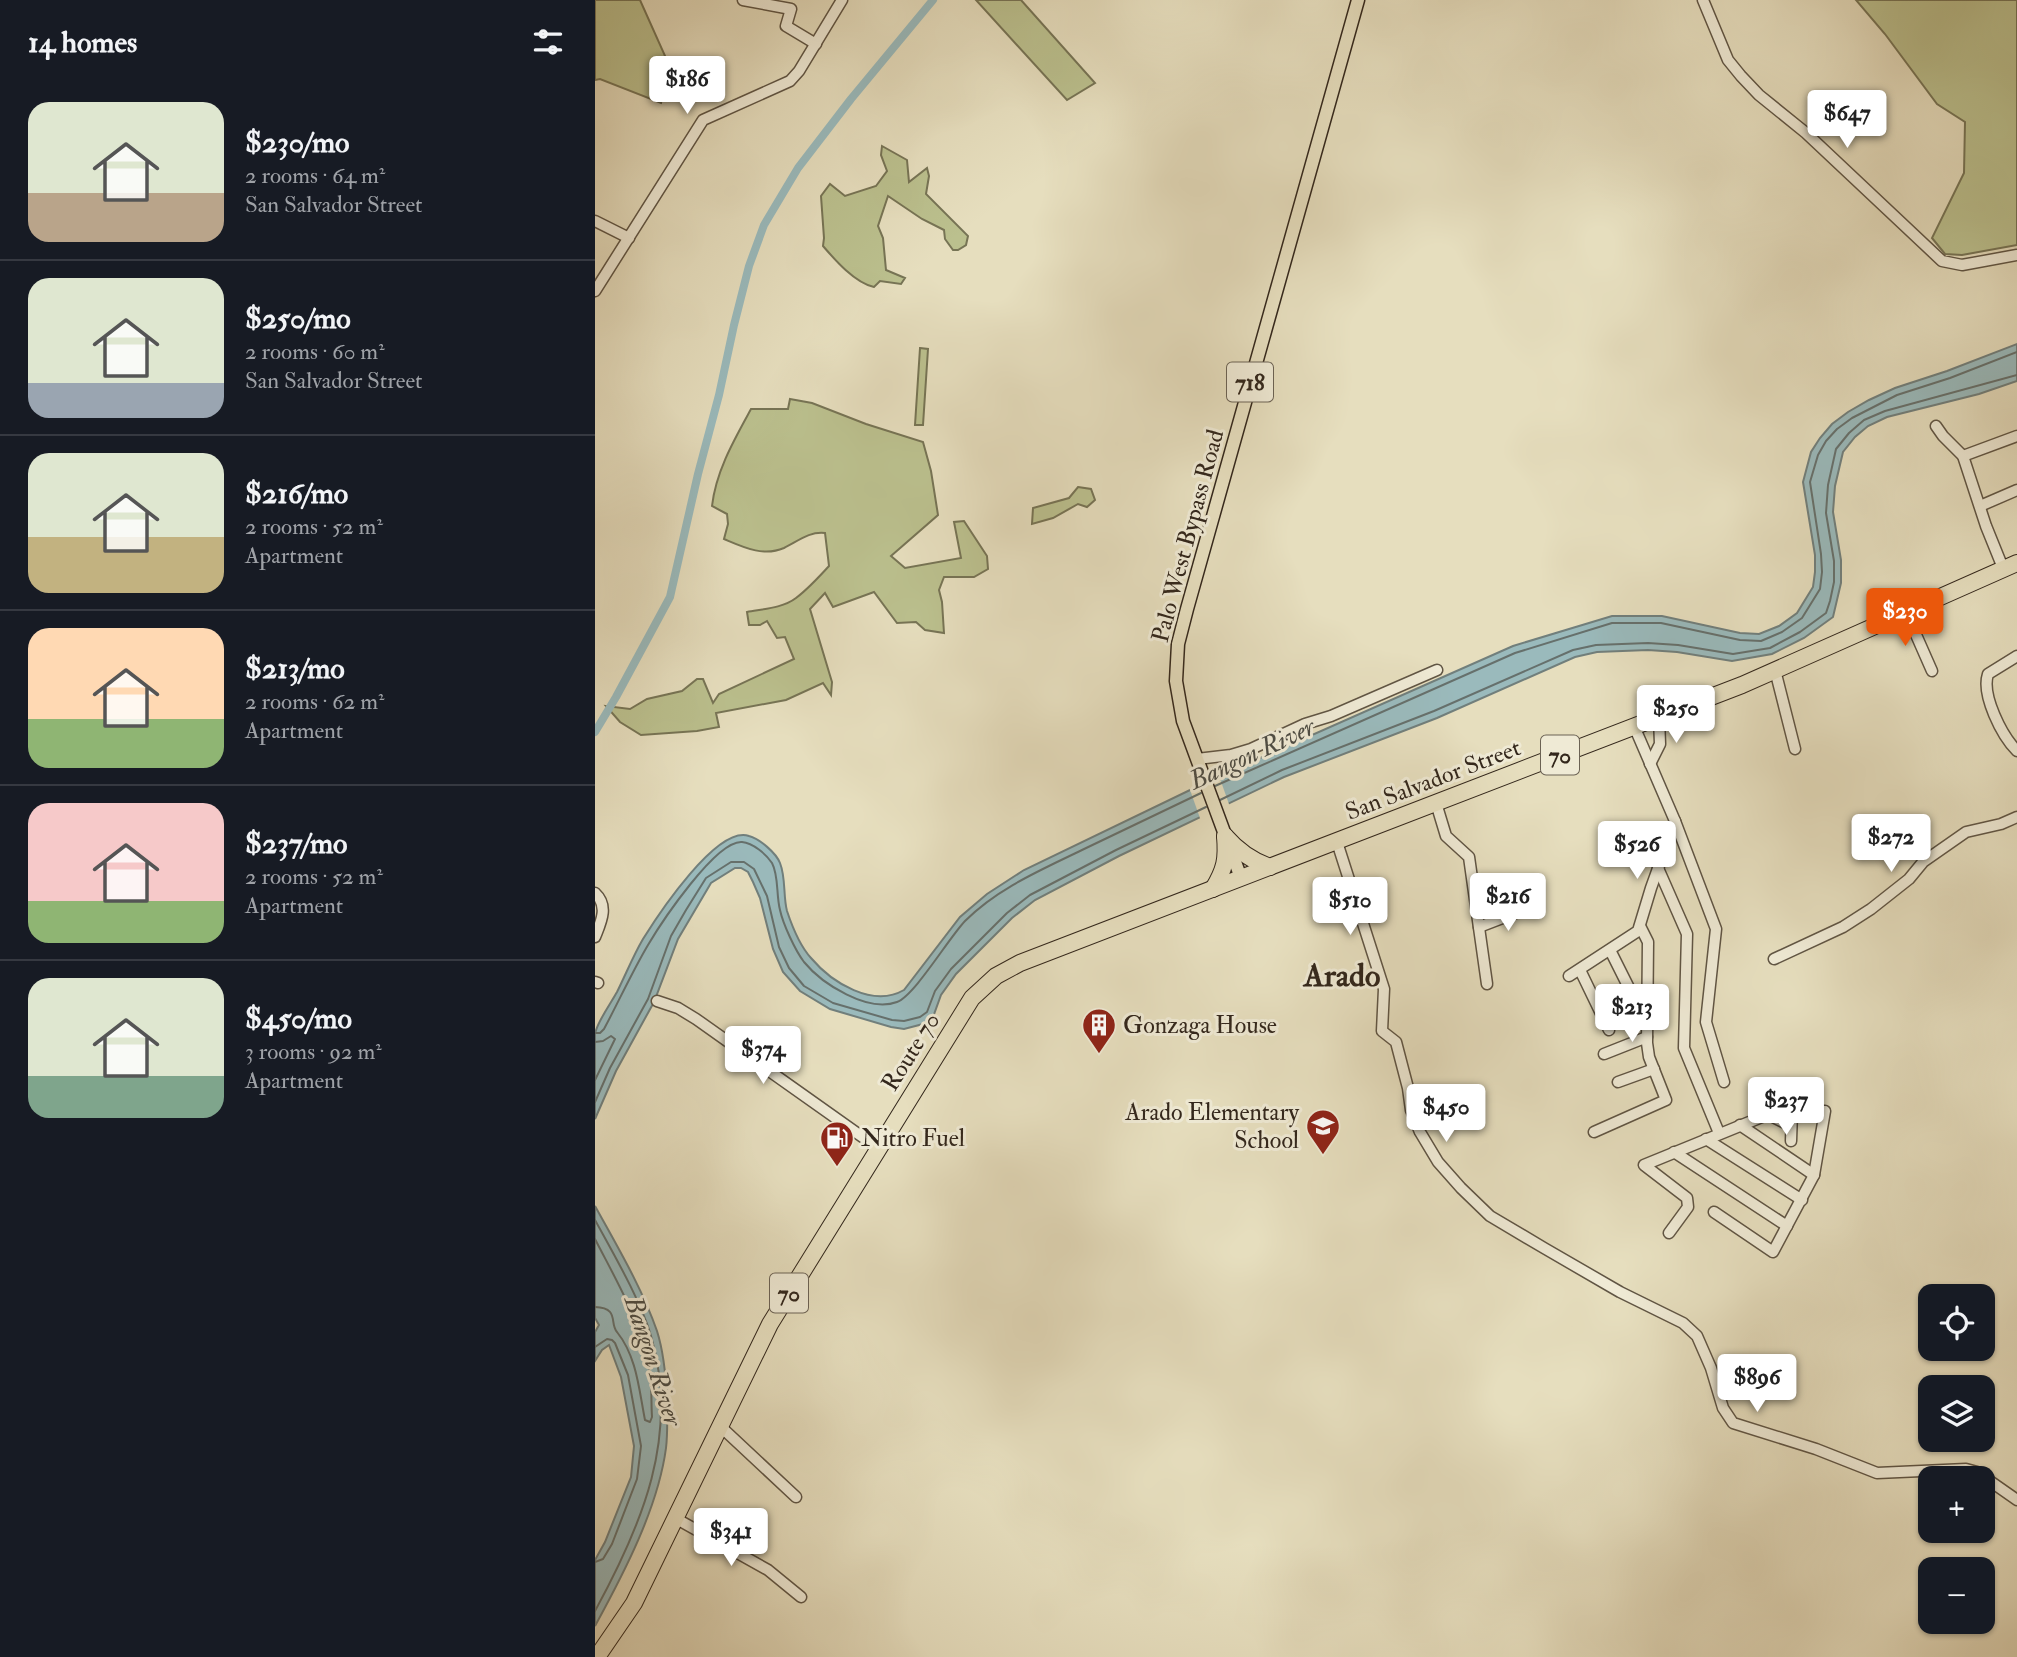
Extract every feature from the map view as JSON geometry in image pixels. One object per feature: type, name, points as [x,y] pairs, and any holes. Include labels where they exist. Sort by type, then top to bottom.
[{"type":"highway","name":"San Salvador Street","points":[[1213,889],[1742,685],[2010,566]]},
{"type":"highway","points":[[1223,831],[1247,857],[1271,867]]},
{"type":"highway","points":[[1213,889],[1227,855],[1223,831]]},
{"type":"highway","name":"Route 70","points":[[597,1657],[630,1609],[770,1324],[972,998],[996,976],[1020,963],[1213,889]]},
{"type":"main road","name":"Palo West Bypass Road","points":[[1241,878],[1183,721],[1176,681],[1178,644],[1357,0]]},
{"type":"street","points":[[743,0],[791,9],[786,26],[816,44]]},
{"type":"street","points":[[595,291],[703,120],[790,81],[842,0]]},
{"type":"street","points":[[1703,0],[1728,60],[1741,76],[1942,261],[1962,265],[2017,255]]},
{"type":"street","points":[[595,221],[629,238]]},
{"type":"street","points":[[1937,426],[1963,456],[1980,506],[2010,566]]},
{"type":"street","points":[[1963,456],[2017,436]]},
{"type":"street","points":[[1980,506],[2017,490]]},
{"type":"street","points":[[1906,611],[1932,671]]},
{"type":"street","points":[[2017,656],[1987,674],[1985,682],[1995,717],[2017,751]]},
{"type":"street","points":[[1198,762],[1251,749],[1437,670]]},
{"type":"street","points":[[1775,670],[1795,749]]},
{"type":"street","points":[[1650,764],[1660,744],[1659,716]]},
{"type":"street","points":[[1634,726],[1675,821],[1716,929],[1706,1022],[1724,1082]]},
{"type":"street","points":[[1436,803],[1446,836],[1469,857],[1487,984]]},
{"type":"street","points":[[1774,959],[1843,927],[1871,909],[1909,879],[1923,862],[1966,832],[2001,824],[2017,817]]},
{"type":"street","points":[[1569,976],[1639,931],[1675,821]]},
{"type":"street","points":[[1337,842],[1384,989],[1382,1031],[1396,1042],[1406,1078],[1411,1111],[1419,1132],[1438,1162],[1461,1188],[1490,1216],[1620,1292],[1683,1323],[1697,1336],[1711,1368],[1723,1408],[1733,1423],[1816,1449],[1877,1473],[1966,1469],[1976,1472],[2017,1500]]},
{"type":"street","points":[[1658,868],[1687,934],[1684,1048],[1720,1133]]},
{"type":"street","points":[[595,893],[603,908],[595,937]]},
{"type":"street","points":[[1479,927],[1526,909]]},
{"type":"street","points":[[1594,1132],[1666,1100],[1649,1057],[1643,1003],[1648,942],[1640,926]]},
{"type":"street","points":[[1610,950],[1643,1003]]},
{"type":"street","points":[[1580,970],[1607,1025],[1643,1003]]},
{"type":"street","points":[[657,1001],[678,1008],[695,1019],[878,1148]]},
{"type":"street","points":[[1604,1054],[1647,1037]]},
{"type":"street","points":[[1618,1082],[1654,1069]]},
{"type":"street","points":[[1791,1141],[1792,1111]]},
{"type":"street","points":[[1669,1233],[1688,1207],[1687,1198],[1644,1165],[1767,1114],[1825,1111],[1814,1175],[1773,1252],[1714,1212]]},
{"type":"street","points":[[1767,1114],[1791,1126]]},
{"type":"street","points":[[1739,1125],[1814,1175]]},
{"type":"street","points":[[1706,1139],[1802,1200]]},
{"type":"street","points":[[1674,1153],[1787,1226]]},
{"type":"street","points":[[720,1426],[796,1497]]},
{"type":"street","points":[[675,1518],[768,1570],[801,1597]]},
{"type":"green space","points":[[595,0],[640,0],[670,67],[661,103],[600,79],[595,80]]},
{"type":"green space","points":[[976,0],[1021,0],[1095,83],[1067,100]]},
{"type":"green space","points":[[1856,0],[2017,0],[2017,245],[1962,255],[1945,254],[1932,238],[1964,173],[1965,122],[1937,104]]},
{"type":"green space","points":[[882,146],[907,160],[909,182],[927,168],[929,176],[926,194],[968,236],[966,245],[953,250],[945,239],[944,230],[888,196],[878,226],[883,238],[886,270],[905,278],[901,284],[880,281],[874,287],[853,276],[823,246],[821,196],[830,184],[845,196],[876,186],[887,171],[881,155]]},
{"type":"green space","points":[[920,348],[928,349],[923,425],[915,425]]},
{"type":"green space","points":[[790,399],[812,403],[923,442],[938,515],[891,556],[905,568],[961,558],[954,522],[964,521],[987,556],[988,569],[974,577],[944,577],[939,590],[944,633],[925,630],[916,622],[897,623],[874,592],[833,607],[825,593],[810,609],[832,682],[831,695],[823,683],[786,700],[716,713],[719,727],[641,735],[620,722],[606,706],[630,709],[647,699],[682,691],[697,679],[703,679],[713,703],[719,694],[794,659],[785,637],[777,638],[767,621],[760,625],[749,625],[747,612],[785,604],[813,583],[829,566],[825,533],[808,535],[776,551],[753,550],[724,539],[728,524],[727,514],[712,506],[722,468],[751,409],[788,409]]},
{"type":"green space","points":[[1078,487],[1091,489],[1095,500],[1087,507],[1078,504],[1053,518],[1032,524],[1033,508],[1069,498]]},
{"type":"water","points":[[2017,344],[2017,381],[1979,394],[1887,417],[1868,426],[1843,452],[1835,486],[1833,512],[1841,560],[1841,583],[1833,617],[1804,638],[1772,654],[1732,661],[1648,650],[1597,652],[1575,657],[1437,718],[1284,777],[1119,856],[1035,900],[1012,918],[956,974],[941,995],[933,1017],[923,1024],[904,1029],[830,1009],[800,991],[783,972],[773,949],[760,898],[748,872],[735,868],[711,883],[678,939],[654,1002],[616,1071],[595,1119],[595,1034],[598,1024],[617,992],[639,945],[661,911],[705,857],[721,844],[736,836],[749,836],[767,847],[780,863],[787,911],[800,942],[811,958],[830,976],[854,990],[879,996],[892,995],[904,990],[960,917],[987,894],[1024,870],[1217,777],[1513,646],[1612,616],[1662,616],[1740,633],[1759,634],[1779,626],[1797,613],[1813,587],[1815,555],[1803,482],[1811,452],[1820,438],[1832,424],[1869,400]]},
{"type":"water","name":"Bangon River","points":[[595,1206],[637,1283],[657,1331],[665,1374],[667,1424],[662,1471],[648,1517],[595,1626],[595,1560],[631,1477],[634,1446],[621,1377],[609,1345],[595,1361],[595,1332],[599,1325],[595,1318]]},
{"type":"pier","points":[[1218,773],[1230,807],[1201,821],[1189,787]]},
{"type":"waterway","points":[[595,732],[670,597],[734,325],[749,266],[764,225],[798,168],[933,0]]},
{"type":"place","name":"Gonzaga House","points":[[1099,1055]]},
{"type":"place","name":"Arado Elementary School","points":[[1323,1156]]},
{"type":"place","name":"Nitro Fuel","points":[[837,1168]]},
{"type":"district","name":"Arado","points":[[1342,976]]}]
